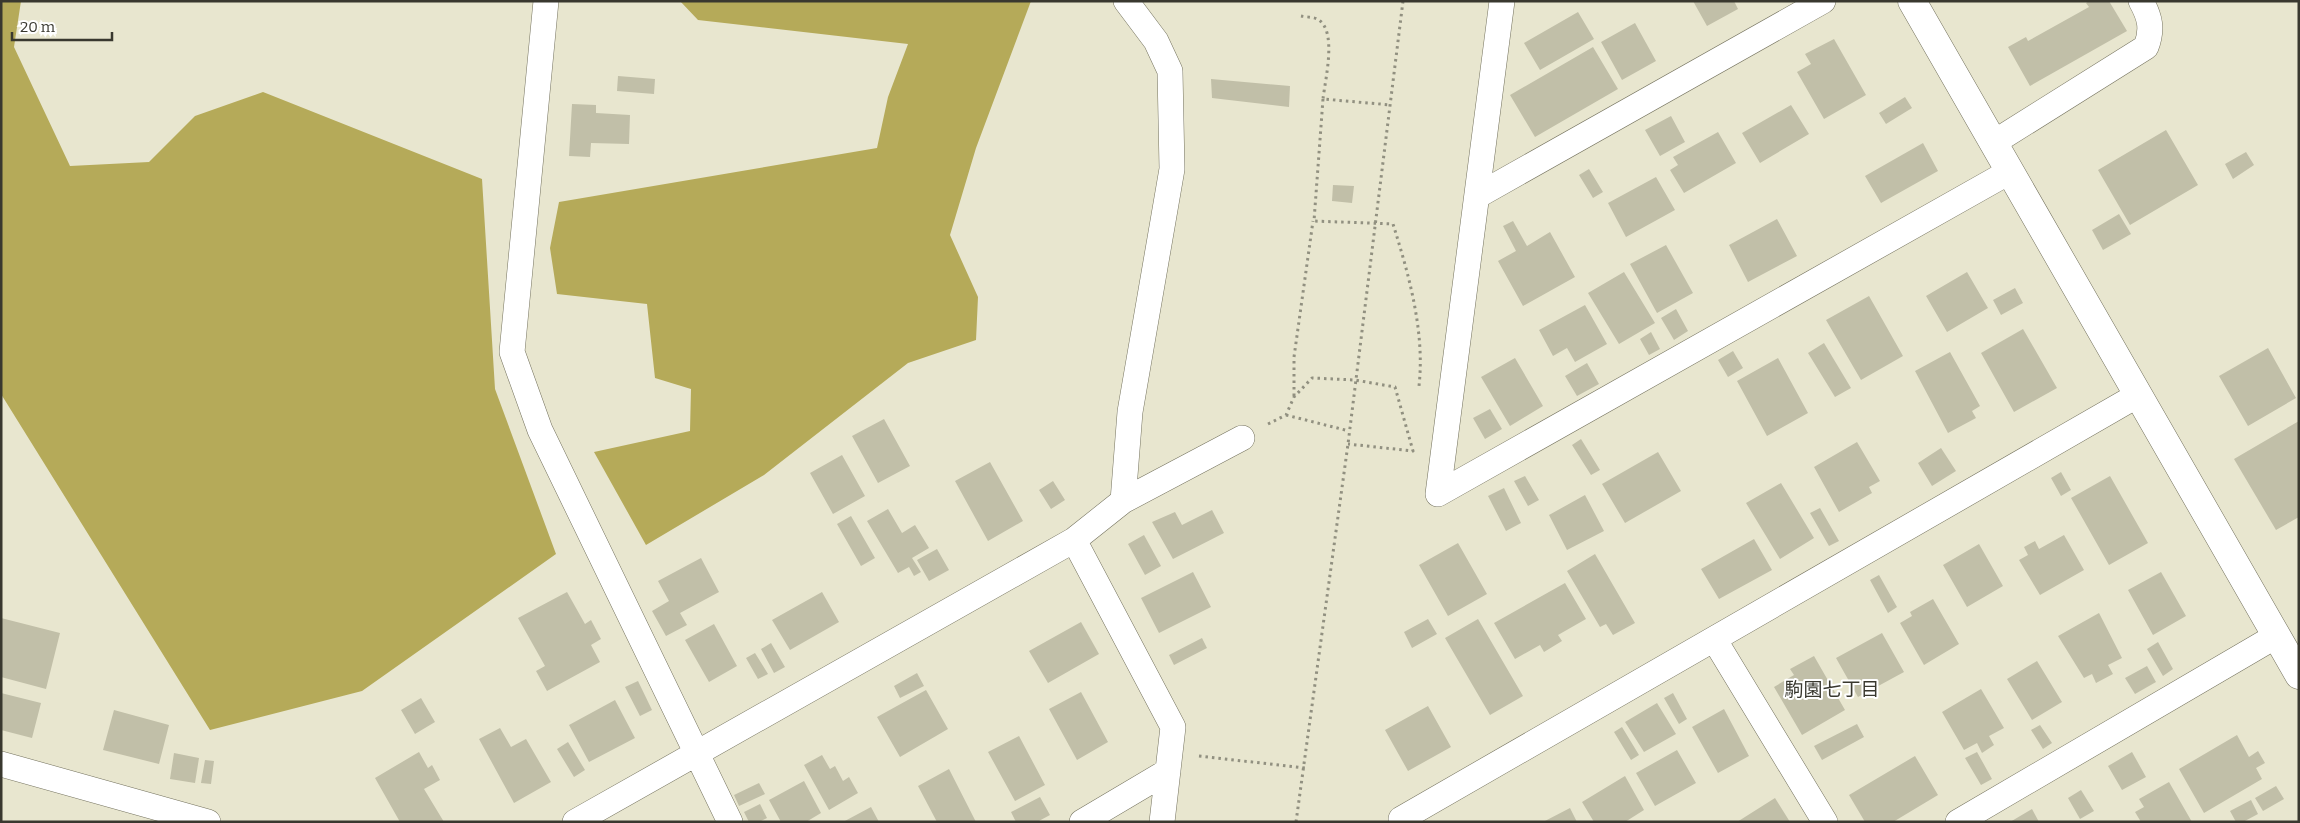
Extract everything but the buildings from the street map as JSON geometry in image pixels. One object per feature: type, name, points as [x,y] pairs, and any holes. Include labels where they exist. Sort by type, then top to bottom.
[{"type":"street","points":[[546,1],[512,352],[540,430],[730,822]]},
{"type":"street","points":[[1123,501],[1130,412],[1172,168],[1170,70],[1156,41],[1126,1]]},
{"type":"street","points":[[1502,1],[1438,494],[2009,172]]},
{"type":"street","points":[[1477,196],[1822,1]]},
{"type":"street","points":[[1912,1],[2299,675]]},
{"type":"street","points":[[1993,143],[2146,47],[2151,34],[2149,15],[2141,1]]},
{"type":"street","points":[[1403,822],[1401,819],[2138,395]]},
{"type":"street","points":[[575,822],[1074,540],[1123,501],[1242,438]]},
{"type":"street","points":[[1074,540],[1173,727],[1162,822]]},
{"type":"street","points":[[1958,822],[2276,636]]},
{"type":"street","points":[[1714,639],[1825,822]]},
{"type":"street","points":[[1082,822],[1169,762]]},
{"type":"street","points":[[2,766],[208,822]]},
{"type":"path","points":[[1296,822],[1305,768],[1348,444],[1354,380],[1403,1]]},
{"type":"path","points":[[1294,397],[1294,357],[1314,221],[1329,44],[1327,30],[1318,19],[1301,16]]},
{"type":"path","points":[[1323,99],[1391,105]]},
{"type":"path","points":[[1314,221],[1393,224],[1405,262],[1418,340],[1420,378],[1418,396]]},
{"type":"path","points":[[1242,438],[1286,415],[1294,397],[1312,378],[1354,380],[1395,387],[1413,451]]},
{"type":"path","points":[[1286,415],[1349,431]]},
{"type":"path","points":[[1413,451],[1414,433]]},
{"type":"path","points":[[1348,444],[1418,452]]},
{"type":"path","points":[[1169,762],[1305,768]]},
{"type":"shaded area","points":[[1,1],[21,1],[14,47],[70,166],[149,162],[195,116],[263,92],[482,179],[495,389],[556,554],[362,691],[210,730],[1,394]]},
{"type":"shaded area","points":[[680,1],[1031,1],[976,148],[950,235],[978,297],[976,340],[908,363],[764,475],[646,545],[594,452],[690,431],[691,389],[655,378],[647,304],[557,294],[550,248],[559,202],[877,148],[888,97],[908,44],[698,20]]},
{"type":"district","name":"駒園七丁目","points":[[1832,689]]}]
